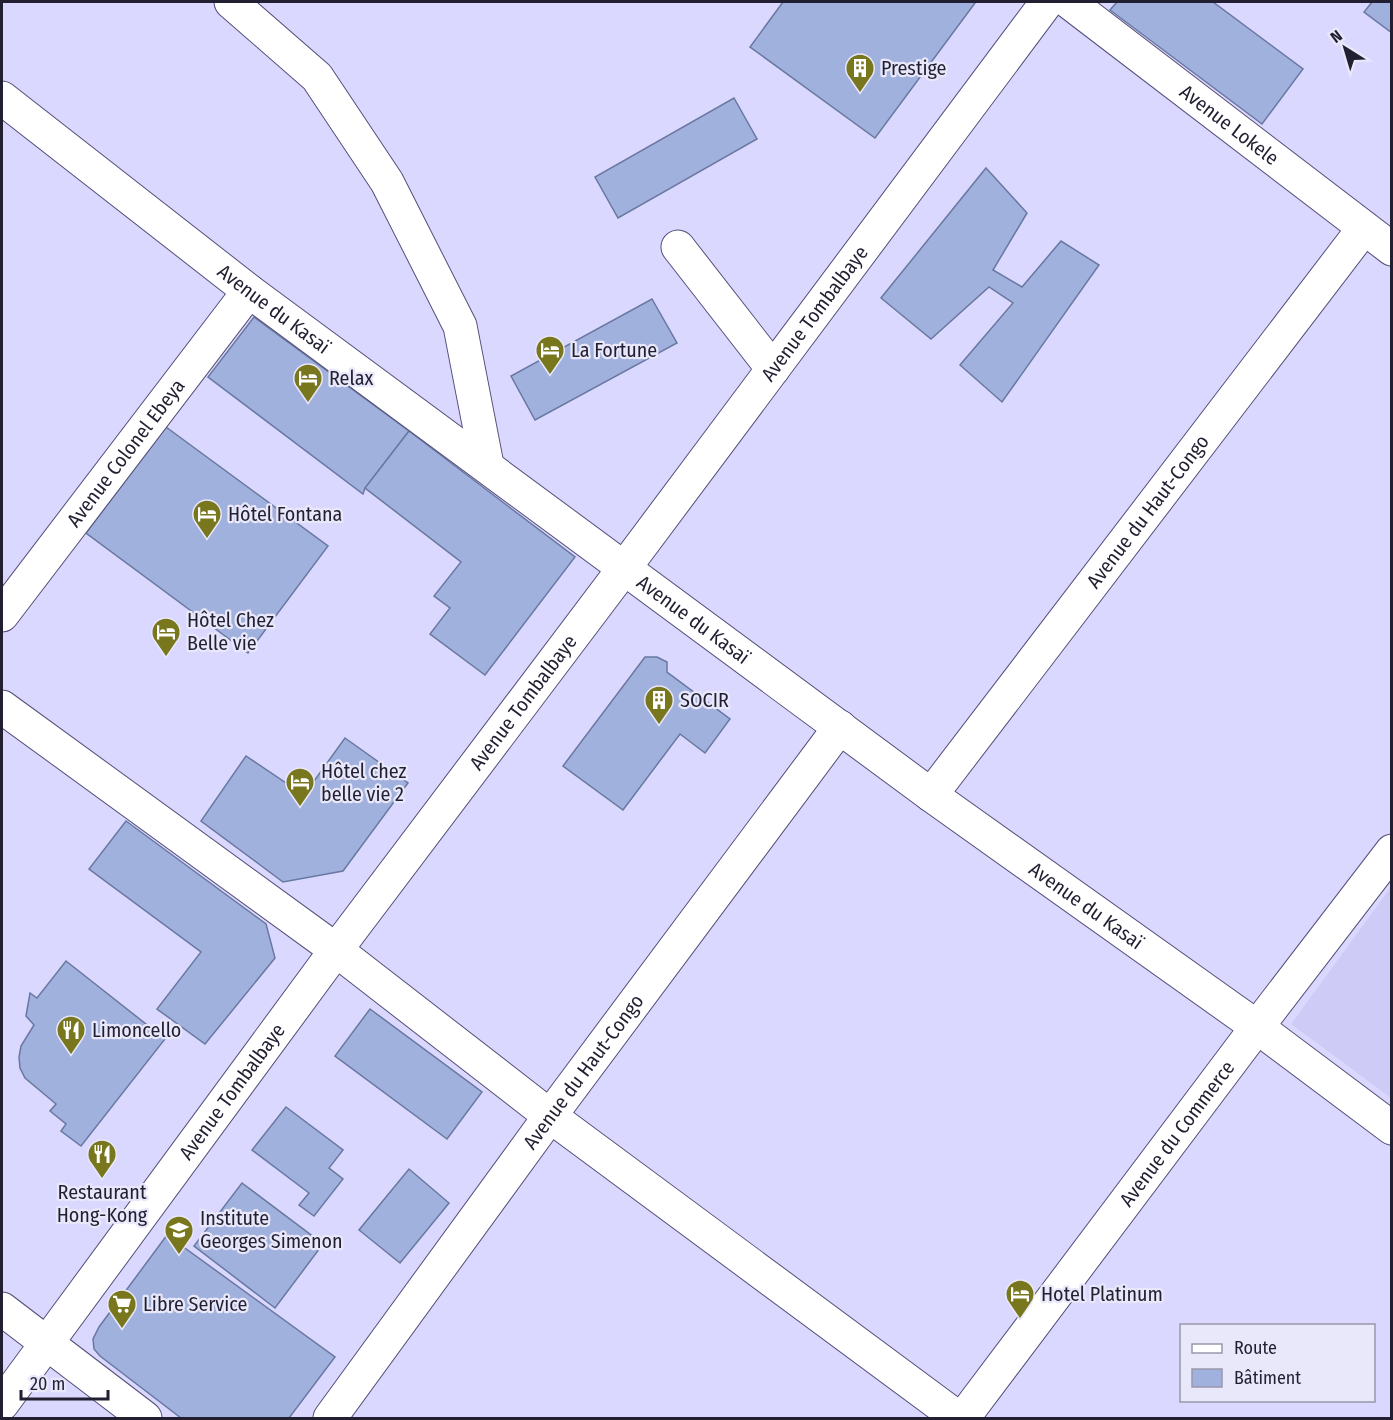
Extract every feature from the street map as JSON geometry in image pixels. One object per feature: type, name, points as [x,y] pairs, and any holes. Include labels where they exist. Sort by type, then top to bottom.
[{"type":"street","points":[[231,2],[317,77],[387,183],[460,326],[487,465]]},
{"type":"street","name":"Avenue Tombalbaye","points":[[2,1404],[336,950],[1047,2]]},
{"type":"street","name":"Avenue Lokele","points":[[1069,2],[1392,249]]},
{"type":"street","name":"Avenue du Kasaï","points":[[2,98],[249,291],[931,795],[1257,1026],[1392,1128]]},
{"type":"street","name":"Avenue du Haut-Congo","points":[[931,795],[1364,228]]},
{"type":"street","points":[[678,247],[772,369]]},
{"type":"street","name":"Avenue Colonel Ebeya","points":[[2,615],[249,291]]},
{"type":"street","points":[[2,707],[336,950],[550,1116],[958,1419]]},
{"type":"street","name":"Avenue du Haut-Congo","points":[[330,1419],[550,1116],[840,727]]},
{"type":"street","name":"Avenue du Commerce","points":[[963,1419],[1257,1026],[1392,851]]},
{"type":"street","points":[[2,1309],[145,1419]]},
{"type":"shaded area","points":[[1391,887],[1391,1098],[1291,1024]]},
{"type":"building","name":"Prestige","points":[[783,2],[975,3],[875,138],[750,47]]},
{"type":"building","points":[[1117,2],[1213,2],[1303,69],[1262,124],[1110,10]]},
{"type":"building","points":[[1372,2],[1392,2],[1392,33],[1364,12]]},
{"type":"building","points":[[734,98],[757,139],[618,218],[595,177]]},
{"type":"building","points":[[986,168],[1027,213],[993,270],[1022,287],[1061,241],[1099,265],[1002,402],[960,365],[1013,303],[989,287],[931,339],[881,298]]},
{"type":"building","points":[[652,299],[677,343],[535,420],[511,376]]},
{"type":"building","name":"Relax","points":[[254,317],[409,431],[365,488],[363,494],[208,377]]},
{"type":"building","name":"Hôtel Fontana","points":[[166,427],[328,546],[248,653],[86,533]]},
{"type":"building","points":[[409,431],[575,557],[485,675],[430,634],[450,608],[434,596],[461,562],[365,488]]},
{"type":"building","name":"SOCIR","points":[[645,657],[657,657],[667,662],[667,672],[730,719],[705,753],[680,734],[623,810],[563,766]]},
{"type":"building","name":"Hôtel chez belle vie 2","points":[[345,738],[408,783],[343,871],[283,882],[201,821],[246,756],[304,795]]},
{"type":"building","points":[[126,821],[266,924],[275,958],[205,1044],[157,1009],[201,952],[89,869]]},
{"type":"building","points":[[66,961],[165,1039],[81,1146],[61,1131],[66,1124],[50,1111],[56,1104],[25,1078],[20,1068],[19,1057],[21,1046],[34,1025],[26,1016],[30,993],[37,998]]},
{"type":"building","points":[[370,1009],[482,1092],[447,1139],[335,1056]]},
{"type":"building","points":[[286,1107],[343,1150],[329,1168],[343,1179],[314,1216],[299,1205],[309,1193],[252,1150]]},
{"type":"building","points":[[409,1169],[449,1203],[400,1263],[359,1230]]},
{"type":"building","points":[[242,1183],[323,1244],[275,1308],[194,1246]]},
{"type":"building","points":[[167,1235],[335,1357],[289,1418],[181,1418],[94,1349],[93,1339],[99,1327]]},
{"type":"place","name":"Prestige","points":[[860,94]]},
{"type":"place","name":"La Fortune","points":[[550,376]]},
{"type":"place","name":"Relax","points":[[308,404]]},
{"type":"place","name":"Hôtel Fontana","points":[[207,540]]},
{"type":"place","name":"Hôtel Chez Belle vie","points":[[166,658]]},
{"type":"place","name":"SOCIR","points":[[659,726]]},
{"type":"place","name":"Hôtel chez belle vie 2","points":[[300,808]]},
{"type":"place","name":"Limoncello","points":[[71,1056]]},
{"type":"place","name":"Restaurant Hong-Kong","points":[[102,1180]]},
{"type":"place","name":"Institute Georges Simenon","points":[[179,1256]]},
{"type":"place","name":"Hotel Platinum","points":[[1020,1320]]},
{"type":"place","name":"Libre Service","points":[[122,1330]]}]
